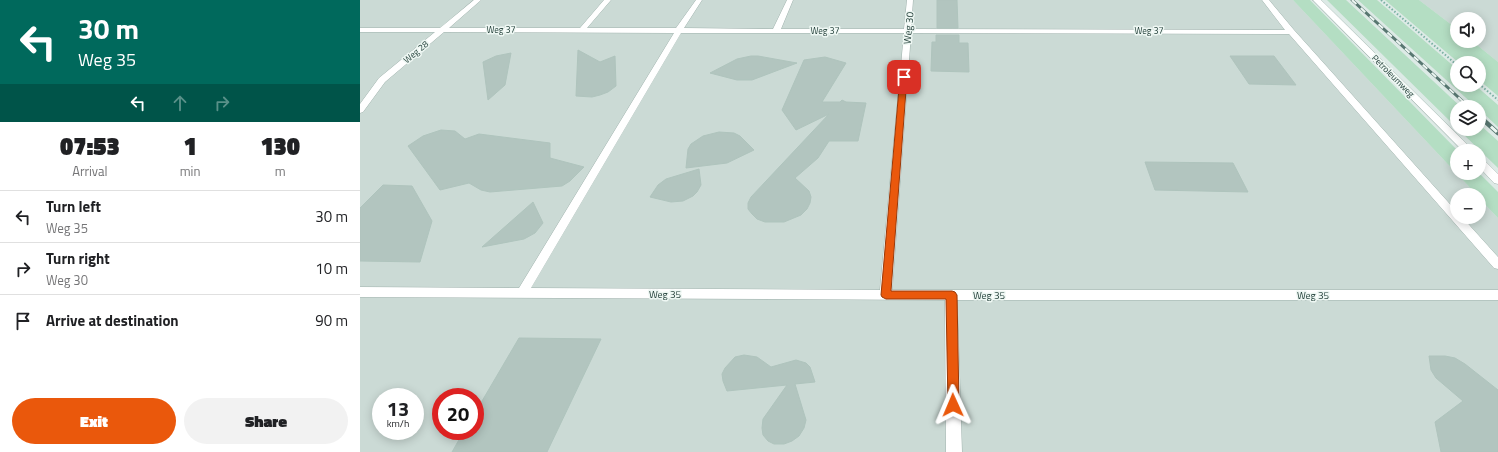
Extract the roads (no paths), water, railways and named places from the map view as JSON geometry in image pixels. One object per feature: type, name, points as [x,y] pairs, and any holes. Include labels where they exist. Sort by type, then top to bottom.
[{"type":"street","name":"Petroleumweg","points":[[1318,0],[1462,144]]},
{"type":"street","points":[[1486,168],[1498,180]]},
{"type":"lane","name":"Weg 28","points":[[360,110],[382,80],[478,0]]},
{"type":"lane","points":[[582,30],[608,0]]},
{"type":"lane","points":[[522,293],[679,30],[699,0]]},
{"type":"lane","points":[[776,31],[790,0]]},
{"type":"lane","name":"Weg 30","points":[[886,295],[910,0]]},
{"type":"lane","points":[[1265,0],[1290,32],[1498,265]]},
{"type":"lane","name":"Weg 37","points":[[360,30],[1290,32]]},
{"type":"lane","name":"Weg 35","points":[[360,292],[886,295],[1498,295]]},
{"type":"lane","points":[[952,295],[954,452]]},
{"type":"railway","points":[[1352,0],[1461,100]]},
{"type":"railway","points":[[1486,122],[1498,133]]}]
